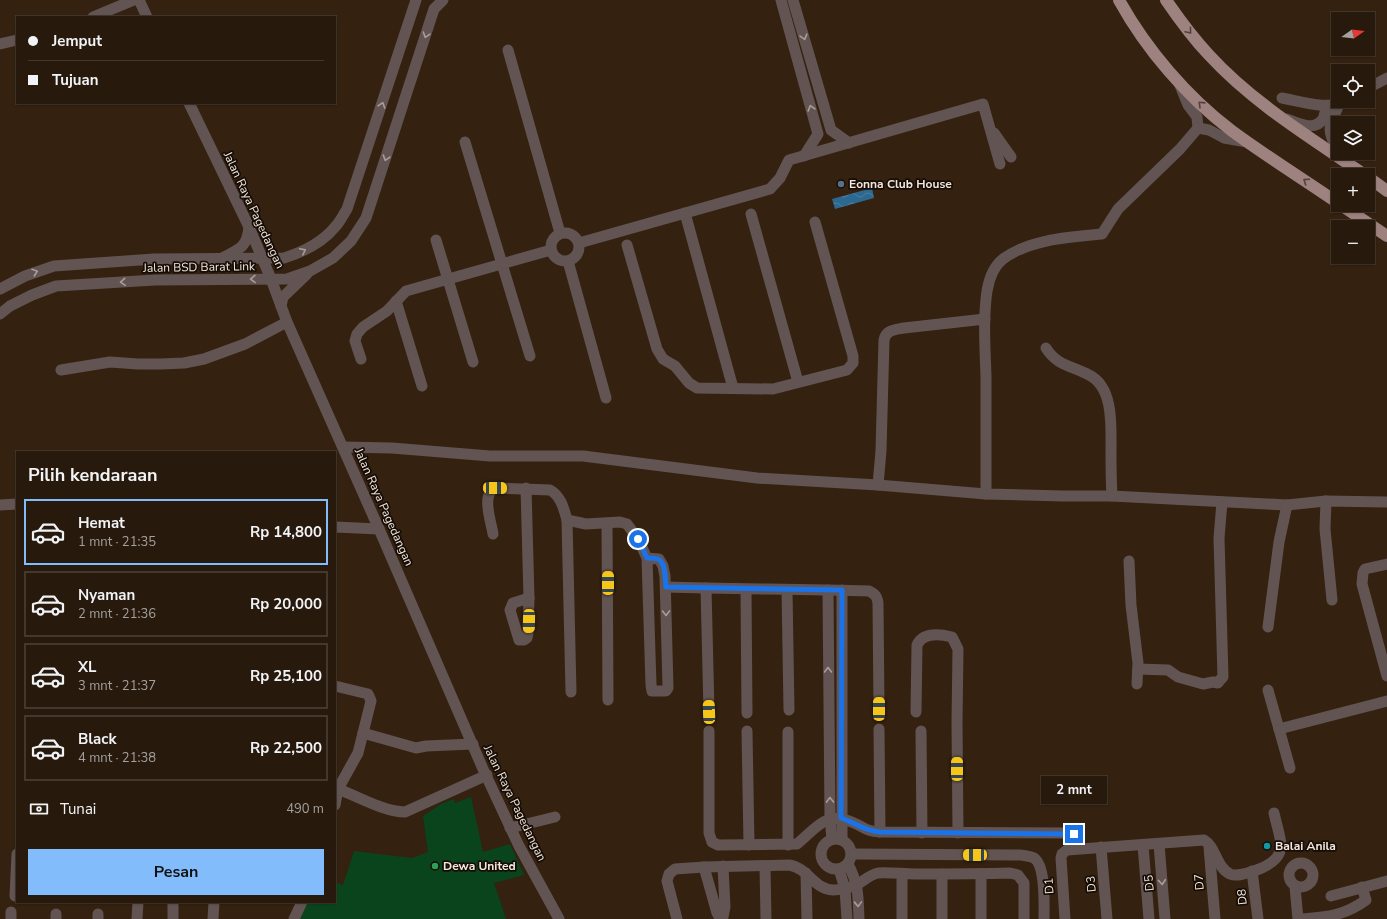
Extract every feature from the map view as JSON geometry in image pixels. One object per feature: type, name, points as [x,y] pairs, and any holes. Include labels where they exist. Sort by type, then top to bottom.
[{"type":"main road","points":[[1119,0],[1126,13],[1153,51],[1178,81],[1204,106],[1232,130],[1331,198]]},
{"type":"main road","points":[[1125,0],[1126,13]]},
{"type":"main road","points":[[1166,0],[1183,24],[1209,55],[1234,80],[1265,106],[1354,168]]},
{"type":"main road","points":[[1375,182],[1387,191]]},
{"type":"main road","points":[[1351,212],[1387,236]]},
{"type":"street","points":[[95,16],[134,0]]},
{"type":"street","points":[[139,0],[147,16]]},
{"type":"street","name":"Jalan BSD Barat Link","points":[[0,288],[25,276],[54,266],[154,259],[284,258],[302,252],[320,241],[335,228],[347,209],[416,0]]},
{"type":"street","name":"Jalan BSD Barat Link","points":[[0,314],[10,306],[32,295],[56,286],[155,280],[287,279],[310,271],[333,258],[351,241],[366,218],[434,9],[443,0]]},
{"type":"street","points":[[781,0],[818,134]]},
{"type":"street","points":[[793,0],[831,130],[849,143]]},
{"type":"street","points":[[0,44],[16,40]]},
{"type":"street","points":[[508,50],[560,233]]},
{"type":"street","points":[[1375,84],[1387,78]]},
{"type":"street","points":[[986,494],[987,429],[985,320],[987,289],[993,270],[1003,259],[1022,248],[1037,242],[1102,234],[1118,209],[1180,149],[1198,128],[1197,117],[1188,105],[1178,81]]},
{"type":"street","points":[[1282,98],[1327,106],[1331,105]]},
{"type":"street","name":"Jalan Raya Pagedangan","points":[[189,104],[263,258],[287,322],[380,529],[483,769],[510,828],[559,919]]},
{"type":"street","points":[[579,242],[770,189],[780,178],[789,160],[983,104],[1000,164]]},
{"type":"street","points":[[1282,118],[1306,126],[1315,125],[1322,120],[1327,106]]},
{"type":"street","points":[[1331,122],[1329,132],[1331,136]]},
{"type":"street","points":[[990,127],[1011,157]]},
{"type":"street","points":[[1198,128],[1209,130],[1224,138],[1249,142]]},
{"type":"street","points":[[804,156],[818,134],[831,130]]},
{"type":"street","points":[[465,142],[530,356]]},
{"type":"street","points":[[1345,160],[1348,164]]},
{"type":"street","points":[[685,213],[733,388]]},
{"type":"street","points":[[751,214],[798,382]]},
{"type":"street","points":[[627,246],[657,350],[663,359],[675,366],[689,383],[697,388],[773,389],[848,370],[854,363],[815,222]]},
{"type":"street","points":[[219,259],[242,246],[248,238],[249,227]]},
{"type":"street","points":[[560,233],[568,233],[574,236],[579,242],[579,250],[575,257],[568,261],[560,260],[554,256],[551,250],[551,243],[554,237],[560,233]]},
{"type":"street","points":[[436,240],[473,362]]},
{"type":"street","points":[[361,359],[355,341],[357,334],[363,327],[387,311],[406,291],[551,250]]},
{"type":"street","points":[[568,261],[606,398]]},
{"type":"street","points":[[281,306],[283,297],[310,271]]},
{"type":"street","points":[[396,301],[422,386]]},
{"type":"street","points":[[878,485],[881,451],[885,334],[891,330],[904,328],[985,320]]},
{"type":"street","points":[[61,370],[110,362],[161,364],[191,361],[245,344],[287,322]]},
{"type":"street","points":[[1046,348],[1052,357],[1060,363],[1090,375],[1100,383],[1106,396],[1111,416],[1112,496]]},
{"type":"street","points":[[343,447],[392,448],[490,456],[583,456],[757,478],[878,485],[986,494],[1112,496],[1287,505],[1326,501],[1387,502]]},
{"type":"street","points":[[493,534],[488,502],[489,492],[495,488],[550,490],[553,491],[563,506],[567,520],[571,692]]},
{"type":"street","points":[[526,488],[529,598]]},
{"type":"street","points":[[1326,501],[1325,529],[1332,600]]},
{"type":"street","points":[[1138,669],[1168,670],[1178,677],[1203,684],[1213,682],[1218,683],[1223,677],[1219,538],[1222,502]]},
{"type":"street","points":[[0,505],[16,504]]},
{"type":"street","points":[[1268,627],[1280,542],[1287,505]]},
{"type":"street","points":[[567,520],[586,524],[607,524],[620,522],[627,524],[638,539],[647,558],[650,685],[652,691],[666,691],[668,688],[666,587],[664,570],[661,561],[656,558],[647,558]]},
{"type":"street","points":[[607,524],[608,700]]},
{"type":"street","points":[[336,527],[380,529]]},
{"type":"street","points":[[1129,561],[1131,605],[1138,669],[1137,684]]},
{"type":"street","points":[[1387,564],[1365,569],[1362,573],[1362,584],[1387,676]]},
{"type":"street","points":[[666,587],[746,590],[842,590],[869,591],[874,593],[877,597],[879,709]]},
{"type":"street","points":[[706,588],[709,712]]},
{"type":"street","points":[[746,590],[747,713]]},
{"type":"street","points":[[787,590],[789,710]]},
{"type":"street","points":[[828,590],[835,818],[837,839]]},
{"type":"street","points":[[835,818],[842,590]]},
{"type":"street","points":[[916,712],[917,645],[919,641],[928,635],[952,637],[958,649],[958,833]]},
{"type":"street","points":[[336,686],[368,694],[371,701],[358,753],[337,789],[398,812],[405,812],[487,775]]},
{"type":"street","points":[[1268,690],[1290,768]]},
{"type":"street","points":[[1279,729],[1387,700]]},
{"type":"street","points":[[879,729],[880,832]]},
{"type":"street","points":[[708,731],[710,837],[712,842],[718,845],[797,844],[816,827],[835,818],[855,823],[869,831],[880,832],[1074,834]]},
{"type":"street","points":[[747,731],[749,845]]},
{"type":"street","points":[[921,731],[922,833]]},
{"type":"street","points":[[788,732],[788,845]]},
{"type":"street","points":[[363,733],[416,748],[426,746],[473,744]]},
{"type":"street","points":[[1101,848],[1204,840],[1208,843],[1224,869],[1229,873],[1236,875],[1252,871],[1274,862],[1279,856],[1281,843],[1274,813]]},
{"type":"street","points":[[510,828],[555,817]]},
{"type":"street","points":[[847,919],[846,862],[849,845],[837,839],[824,844],[821,852],[823,862],[830,868],[846,862],[1022,855],[1033,858],[1038,862],[1042,876],[1044,919]]},
{"type":"street","name":"D7","points":[[1208,843],[1215,919]]},
{"type":"street","name":"D5","points":[[1159,844],[1165,919]]},
{"type":"street","name":"D5","points":[[1143,845],[1149,919]]},
{"type":"street","name":"D1","points":[[1065,919],[1060,858],[1064,852],[1070,849],[1101,848]]},
{"type":"street","name":"D3","points":[[1101,848],[1107,919]]},
{"type":"street","points":[[846,862],[854,875],[857,884],[858,919]]},
{"type":"street","points":[[677,919],[667,881],[667,877],[675,869],[723,866],[789,865],[796,866],[806,873],[818,885],[825,889],[832,890],[846,889],[869,876],[879,873],[1010,873],[1020,877],[1024,883],[1024,919]]},
{"type":"street","points":[[704,867],[716,913],[720,918],[722,918],[725,907],[723,866]]},
{"type":"street","points":[[765,866],[766,919]]},
{"type":"street","name":"D8","points":[[1252,871],[1258,919]]},
{"type":"street","points":[[806,873],[807,919]]},
{"type":"street","points":[[902,874],[902,919]]},
{"type":"street","points":[[942,874],[942,919]]},
{"type":"street","points":[[980,874],[981,919]]},
{"type":"street","points":[[15,896],[16,875]]},
{"type":"street","points":[[1331,896],[1387,881]]},
{"type":"street","points":[[1295,887],[1298,919]]},
{"type":"street","points":[[1301,919],[1326,917],[1354,908],[1366,900],[1362,887]]},
{"type":"street","points":[[137,919],[138,903]]},
{"type":"street","points":[[173,919],[174,903]]},
{"type":"street","points":[[213,919],[214,903]]},
{"type":"street","points":[[294,919],[302,903]]},
{"type":"green space","name":"Dewa United","points":[[471,797],[483,852],[510,844],[524,875],[494,883],[506,919],[300,919],[308,903],[336,903],[336,882],[343,885],[354,851],[412,858],[428,852],[423,816],[441,804],[454,799],[455,803]]},
{"type":"water","points":[[872,188],[874,198],[835,209],[832,199]]},
{"type":"place","name":"Eonna Club House","points":[[841,184]]},
{"type":"place","name":"Balai Anila","points":[[1267,846]]},
{"type":"place","name":"Dewa United","points":[[435,866]]},
{"type":"route","points":[[638,539],[647,558],[656,558],[661,561],[664,570],[666,587],[746,590],[842,590],[841,818],[855,823],[869,831],[880,832],[1074,834]]}]
